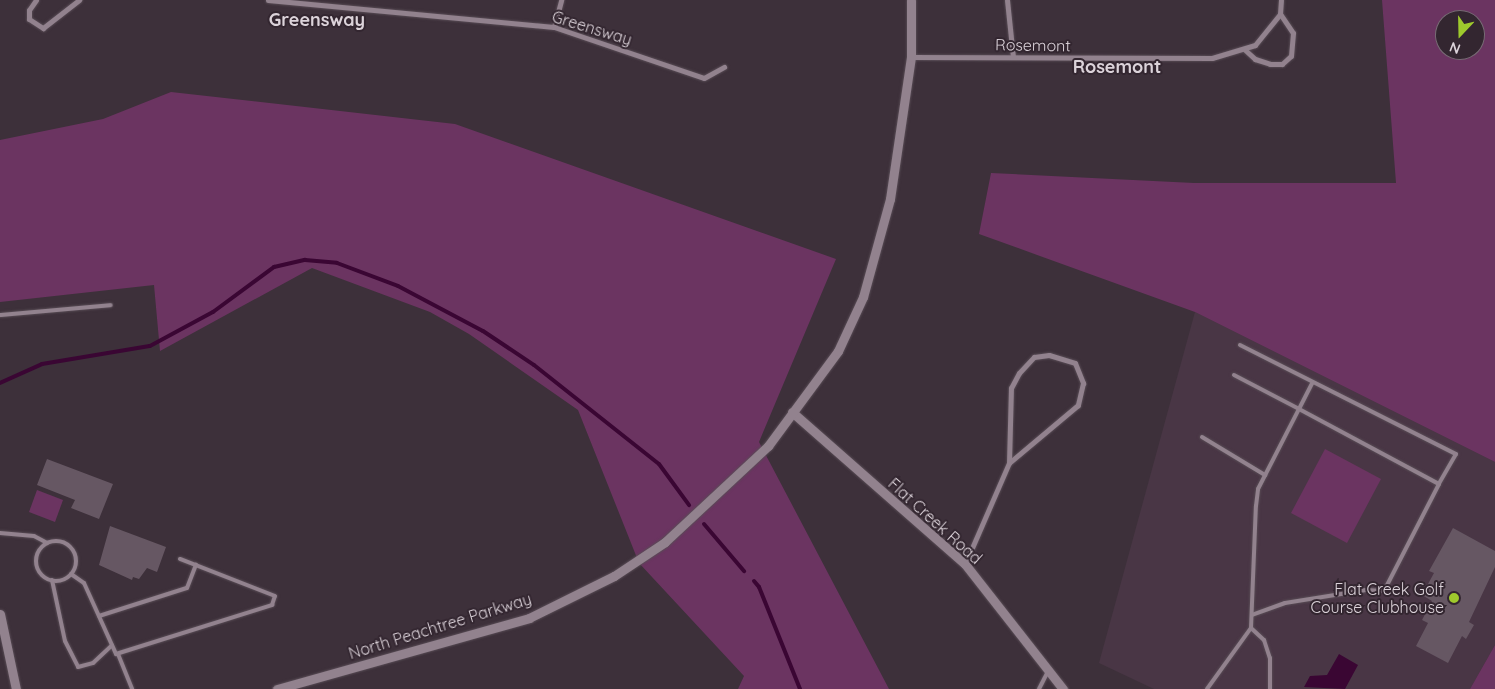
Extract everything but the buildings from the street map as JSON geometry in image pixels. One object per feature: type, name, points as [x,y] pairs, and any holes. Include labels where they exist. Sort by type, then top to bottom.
[{"type":"street","points":[[36,0],[28,10],[29,19],[43,28],[79,0]]},
{"type":"street","name":"Greensway","points":[[268,0],[554,27],[704,78],[724,67]]},
{"type":"street","points":[[554,27],[561,0]]},
{"type":"street","name":"North Peachtree Parkway","points":[[277,689],[530,618],[614,576],[685,525],[768,446],[838,351],[863,297],[890,199],[911,57],[911,0]]},
{"type":"street","points":[[1007,0],[1012,57]]},
{"type":"street","points":[[1244,49],[1255,59],[1270,64],[1282,64],[1291,56],[1293,33],[1280,14],[1281,0]]},
{"type":"street","name":"Rosemont","points":[[911,57],[1170,60],[1212,58],[1255,45],[1280,14]]},
{"type":"street","points":[[965,564],[1010,463],[1011,388],[1018,373],[1034,358],[1049,355],[1075,363],[1083,383],[1078,405],[1010,463]]},
{"type":"street","name":"Flat Creek Road","points":[[792,412],[965,564],[1063,689]]},
{"type":"street","points":[[0,614],[16,689]]},
{"type":"lane","points":[[0,315],[111,305]]},
{"type":"lane","points":[[1240,345],[1456,454],[1384,591],[1366,590],[1285,603],[1252,615]]},
{"type":"lane","points":[[1234,375],[1439,484]]},
{"type":"lane","points":[[1207,689],[1251,628],[1256,506],[1265,475],[1313,382]]},
{"type":"lane","points":[[1202,437],[1265,475]]},
{"type":"lane","points":[[0,532],[34,536],[47,543],[60,542],[72,549],[75,562],[71,574],[60,580],[52,580],[41,574],[36,563],[38,551],[47,543]]},
{"type":"lane","points":[[118,654],[272,605],[275,596],[180,559]]},
{"type":"lane","points":[[99,616],[187,588],[196,565]]},
{"type":"lane","points":[[71,574],[84,583],[112,645],[118,654],[132,689]]},
{"type":"lane","points":[[52,580],[64,641],[78,667],[93,663],[112,645]]},
{"type":"lane","points":[[1251,628],[1264,640],[1270,658],[1270,689]]},
{"type":"lane","points":[[1039,689],[1048,671]]},
{"type":"shaded area","points":[[1382,0],[1495,0],[1495,462],[1195,312],[979,234],[991,173],[1194,183],[1396,183]]},
{"type":"shaded area","points":[[171,92],[455,124],[836,259],[759,442],[889,689],[738,689],[744,676],[639,563],[578,410],[469,334],[430,312],[312,268],[160,351],[154,285],[0,302],[0,140],[103,119]]},
{"type":"shaded area","points":[[1195,312],[1495,462],[1495,645],[1470,689],[1154,689],[1099,663]]},
{"type":"shaded area","points":[[1325,449],[1381,479],[1347,543],[1291,513]]},
{"type":"shaded area","points":[[37,490],[63,500],[55,522],[29,512]]},
{"type":"shaded area","points":[[1495,645],[1495,689],[1470,689]]},
{"type":"shaded area","points":[[1339,654],[1358,665],[1345,689],[1304,687],[1310,676],[1327,675]]},
{"type":"waterway","points":[[0,383],[42,364],[150,346],[213,312],[274,267],[305,260],[337,263],[398,286],[483,331],[534,365],[659,464],[689,505]]},
{"type":"waterway","points":[[704,524],[744,571]]},
{"type":"waterway","points":[[754,581],[759,587],[800,689]]},
{"type":"place","name":"Flat Creek Golf Course Clubhouse","points":[[1454,598]]},
{"type":"district","name":"Greensway","points":[[317,20]]},
{"type":"district","name":"Rosemont","points":[[1117,67]]}]
